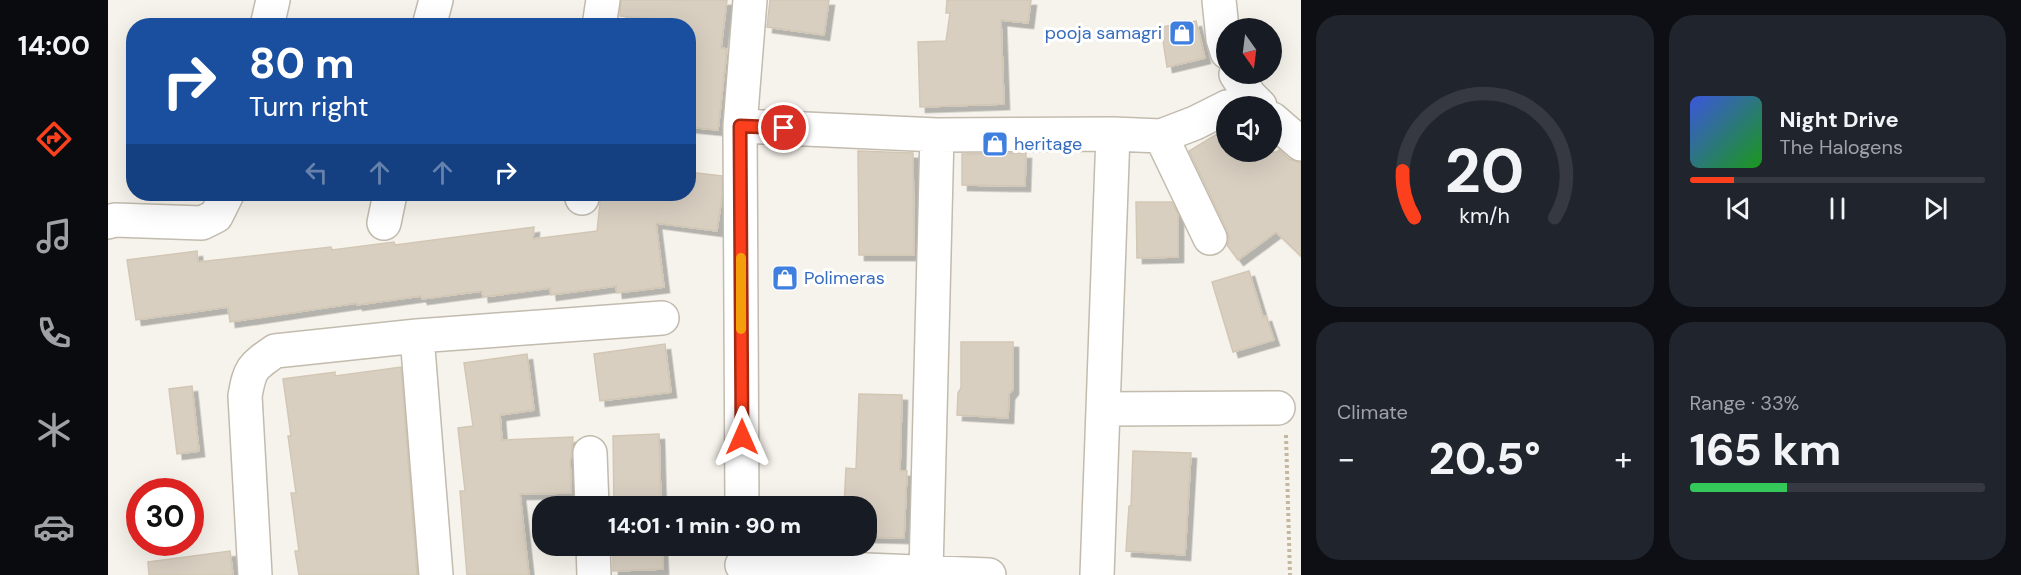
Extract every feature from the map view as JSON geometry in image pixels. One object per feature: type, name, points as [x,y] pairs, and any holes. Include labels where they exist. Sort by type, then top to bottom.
[{"type":"street","points":[[269,18],[273,0]]},
{"type":"street","points":[[431,18],[435,0]]},
{"type":"street","points":[[600,18],[602,0]]},
{"type":"street","points":[[742,496],[740,126],[750,0]]},
{"type":"street","points":[[1219,0],[1221,18]]},
{"type":"street","points":[[740,126],[937,135],[1161,136],[1195,123],[1216,111]]},
{"type":"street","points":[[1282,128],[1301,144]]},
{"type":"street","points":[[1097,575],[1113,134]]},
{"type":"street","points":[[926,572],[937,135]]},
{"type":"street","points":[[1161,136],[1210,238]]},
{"type":"street","points":[[108,222],[115,220],[202,223],[216,216],[224,201]]},
{"type":"street","points":[[255,575],[244,396],[250,372],[275,351],[417,336],[662,318]]},
{"type":"street","points":[[417,336],[436,575]]},
{"type":"street","points":[[1102,409],[1282,420]]},
{"type":"street","points":[[590,453],[592,496]]},
{"type":"street","points":[[593,556],[594,575]]},
{"type":"street","points":[[742,562],[989,575]]},
{"type":"path","points":[[1282,420],[1290,575]]},
{"type":"building","points":[[621,0],[727,0],[721,48],[727,49],[718,130],[696,128],[696,18],[620,16]]},
{"type":"building","points":[[770,0],[829,0],[824,35],[767,27]]},
{"type":"building","points":[[947,0],[1031,0],[1028,23],[1001,20],[1004,104],[920,107],[918,42],[946,41],[950,13],[946,13]]},
{"type":"building","points":[[1196,21],[1205,58],[1167,67],[1161,27]]},
{"type":"building","points":[[1216,135],[1216,162],[1282,162],[1282,153],[1289,159],[1301,163],[1301,256],[1276,232],[1238,260],[1227,245],[1229,239],[1227,230],[1189,151]]},
{"type":"building","points":[[858,151],[913,153],[914,255],[859,255]]},
{"type":"building","points":[[1026,153],[1025,186],[962,185],[962,154]]},
{"type":"building","points":[[696,173],[722,176],[722,196],[717,231],[656,223],[664,287],[617,293],[616,286],[551,295],[550,288],[483,297],[482,291],[422,299],[421,296],[357,305],[357,303],[230,322],[228,307],[136,320],[127,260],[197,251],[198,262],[331,247],[332,250],[394,242],[395,245],[534,227],[533,239],[597,231],[600,201],[696,201]]},
{"type":"building","points":[[1136,202],[1172,202],[1178,214],[1178,257],[1137,258]]},
{"type":"building","points":[[1249,271],[1263,317],[1266,316],[1274,340],[1233,352],[1212,282]]},
{"type":"building","points":[[961,342],[1013,342],[1013,389],[1009,394],[1008,418],[957,415],[958,393],[961,388]]},
{"type":"building","points":[[665,344],[671,392],[600,401],[594,354]]},
{"type":"building","points":[[527,354],[534,410],[500,415],[502,440],[573,437],[570,458],[571,493],[520,494],[529,575],[467,575],[460,491],[465,491],[458,428],[473,426],[464,363]]},
{"type":"building","points":[[401,367],[417,575],[299,575],[295,551],[299,551],[291,493],[296,493],[283,379],[335,372],[335,376]]},
{"type":"building","points":[[192,386],[199,451],[177,454],[169,389]]},
{"type":"building","points":[[859,394],[902,395],[900,471],[907,471],[904,538],[877,537],[877,496],[845,496],[846,468],[856,469]]},
{"type":"building","points":[[659,434],[661,496],[614,496],[613,436]]},
{"type":"building","points":[[1133,451],[1191,453],[1185,555],[1126,551],[1129,506],[1131,506]]},
{"type":"building","points":[[230,551],[233,575],[149,575],[148,562]]},
{"type":"building","points":[[613,556],[662,556],[663,569],[613,571]]},
{"type":"slow traffic","points":[[741,258],[741,329]]},
{"type":"place","name":"pooja samagri","points":[[1182,33]]},
{"type":"place","name":"heritage","points":[[995,144]]},
{"type":"place","name":"Polimeras","points":[[785,278]]},
{"type":"route","points":[[742,437],[740,126],[784,128]]}]
